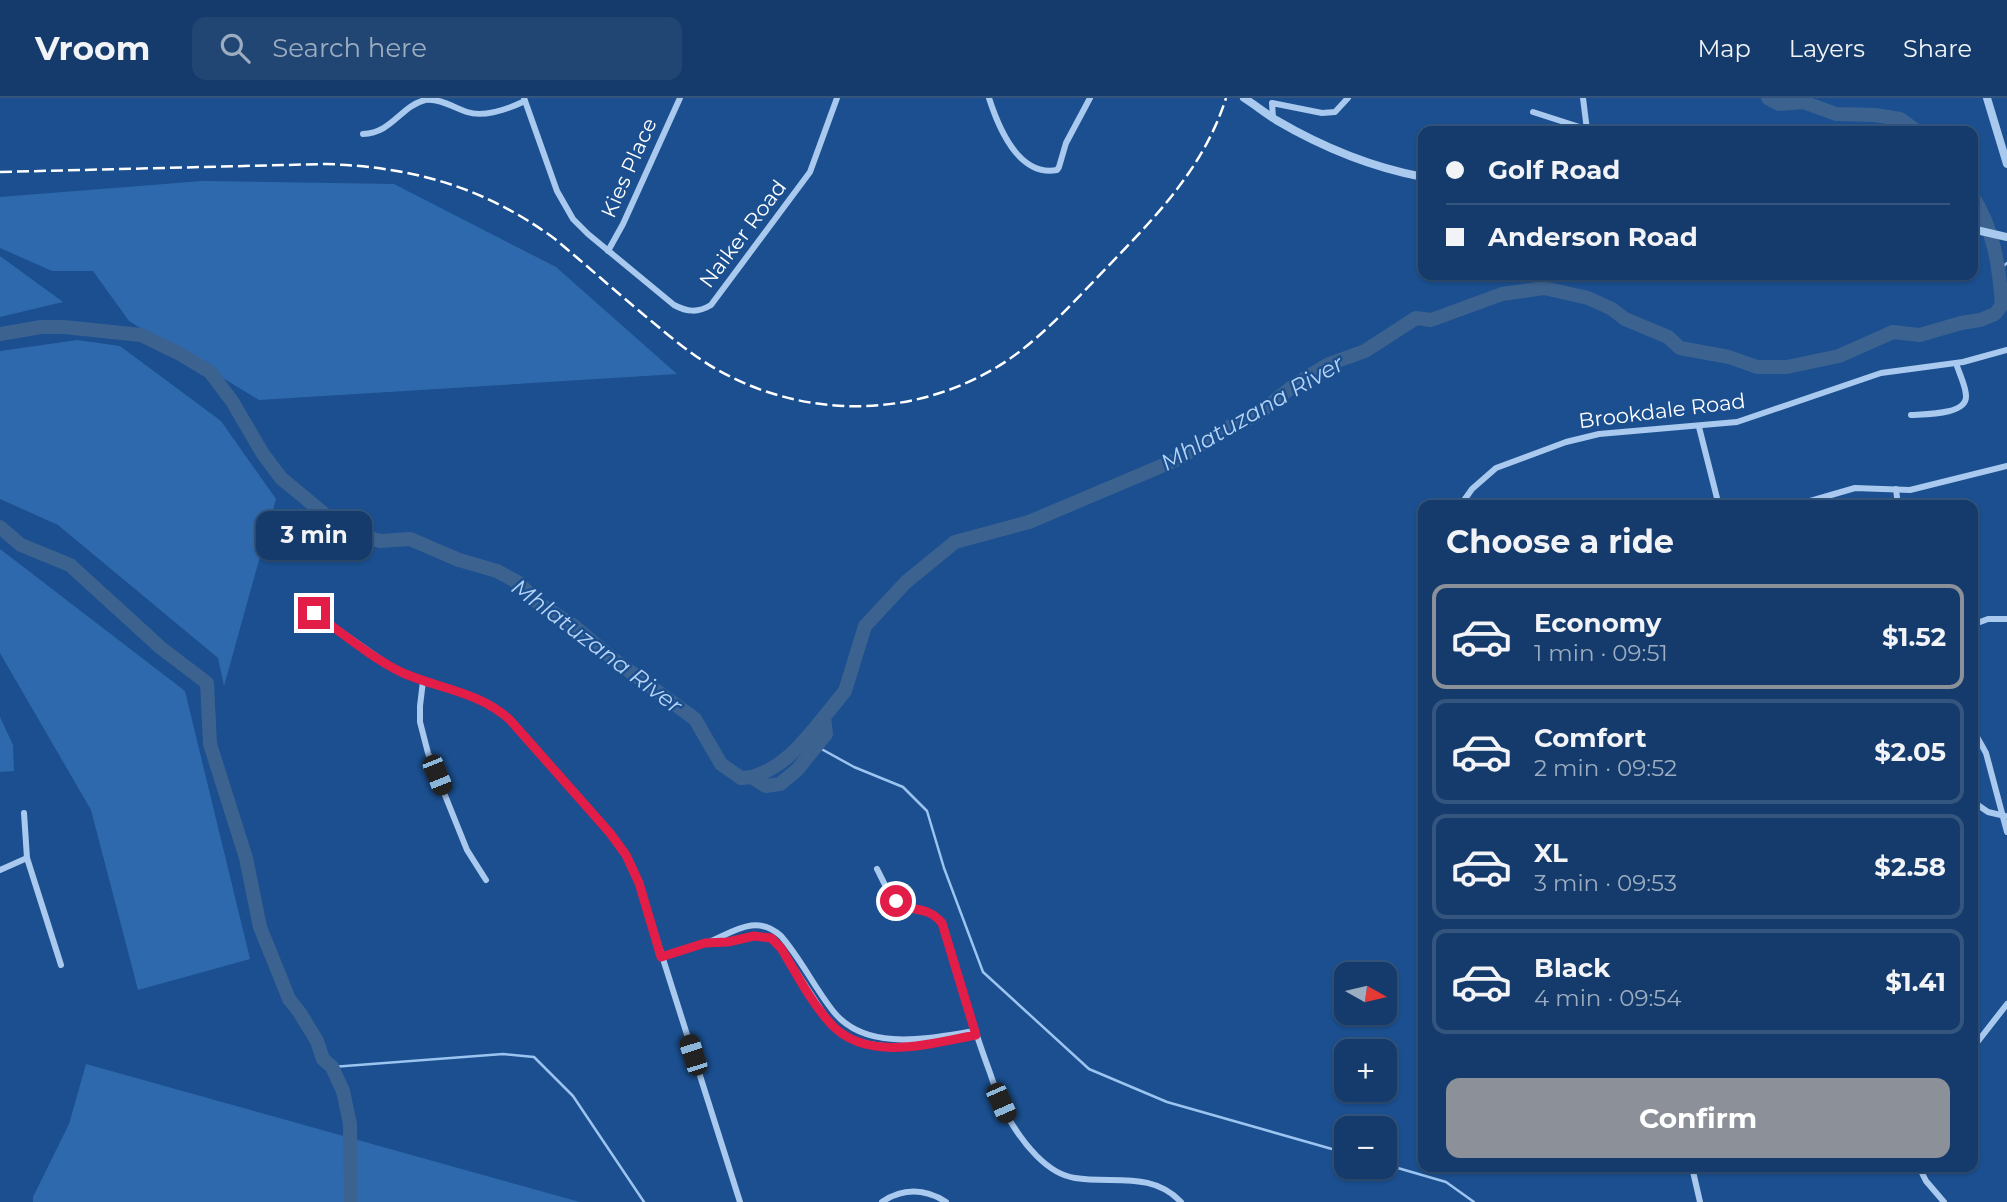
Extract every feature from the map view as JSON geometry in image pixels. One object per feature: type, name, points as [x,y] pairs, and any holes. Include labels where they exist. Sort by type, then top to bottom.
[{"type":"street","name":"Kies Place","points":[[608,251],[680,98]]},
{"type":"street","name":"Naiker Road","points":[[524,99],[562,201],[573,219],[674,305],[697,311],[711,305],[810,172],[837,98]]},
{"type":"street","points":[[989,98],[997,124],[1014,151],[1029,163],[1052,171],[1059,167],[1066,143],[1090,98]]},
{"type":"street","points":[[1273,118],[1271,101],[1322,113],[1335,112],[1348,98]]},
{"type":"street","points":[[1583,98],[1589,126]]},
{"type":"street","points":[[1987,98],[2007,164]]},
{"type":"street","points":[[363,134],[384,129],[424,100],[441,101],[474,113],[499,111],[524,99]]},
{"type":"street","points":[[1247,99],[1304,136],[1373,165],[1418,176]]},
{"type":"street","points":[[1533,112],[1577,126]]},
{"type":"street","points":[[1978,230],[2007,237]]},
{"type":"street","name":"Brookdale Road","points":[[1464,500],[1472,489],[1496,468],[1566,442],[1599,434],[1729,423],[1881,373],[1956,363],[2007,350]]},
{"type":"street","points":[[1911,415],[1939,413],[1966,402],[1956,363]]},
{"type":"street","points":[[1699,427],[1717,500]]},
{"type":"street","points":[[1814,500],[1855,488],[1910,490],[2007,466]]},
{"type":"street","points":[[1896,489],[1897,500]]},
{"type":"street","points":[[314,613],[393,668],[423,681],[477,698],[501,712],[527,738],[626,855],[636,875],[740,1202]]},
{"type":"street","points":[[1978,622],[1988,618],[2007,619]]},
{"type":"street","points":[[423,681],[420,722],[425,744],[467,850],[486,880]]},
{"type":"street","points":[[1978,739],[1986,753],[2005,816],[2007,832]]},
{"type":"street","points":[[1978,805],[1987,812],[2005,816]]},
{"type":"street","points":[[24,813],[27,858],[61,965]]},
{"type":"street","points":[[0,870],[27,858]]},
{"type":"street","points":[[877,869],[889,891],[902,906],[933,913],[942,923],[976,1033],[1008,1118],[1032,1151],[1048,1165],[1072,1178],[1157,1185],[1173,1193],[1181,1202]]},
{"type":"street","points":[[661,957],[748,926],[762,925],[770,928],[785,941],[839,1018],[867,1035],[888,1039],[912,1039],[976,1033]]},
{"type":"street","points":[[705,943],[728,942],[754,936],[771,938],[781,948],[831,1025],[849,1038],[865,1044],[904,1046],[976,1033]]},
{"type":"street","points":[[1978,1041],[2007,1004]]},
{"type":"street","points":[[1693,1172],[1700,1202]]},
{"type":"street","points":[[1922,1172],[1944,1202]]},
{"type":"street","points":[[881,1202],[893,1195],[911,1191],[931,1194],[946,1202]]},
{"type":"shaded area","points":[[202,181],[394,184],[556,267],[677,374],[259,400],[129,321],[93,271],[52,271],[0,248],[0,197]]},
{"type":"shaded area","points":[[0,256],[63,302],[0,317]]},
{"type":"shaded area","points":[[77,340],[120,346],[221,421],[276,499],[224,686],[218,658],[58,525],[0,499],[0,351]]},
{"type":"shaded area","points":[[0,549],[185,691],[250,959],[138,990],[91,810],[0,653]]},
{"type":"shaded area","points":[[0,717],[13,745],[14,771],[0,772]]},
{"type":"shaded area","points":[[86,1064],[580,1202],[33,1202],[69,1124]]},
{"type":"waterway","name":"Mhlatuzana River","points":[[1768,98],[1779,104],[1803,102],[1836,114],[1900,119],[1910,126]]},
{"type":"waterway","name":"Mhlatuzana River","points":[[0,334],[41,327],[64,327],[141,335],[180,354],[210,372],[232,401],[263,454],[281,478],[328,517],[352,533],[380,541],[410,539],[459,560],[497,571],[519,583],[538,603],[574,626],[613,659],[695,719],[721,764],[741,778],[752,777],[766,786],[780,784],[797,770],[826,734],[824,717],[845,691],[865,626],[906,582],[955,542],[1029,522],[1178,459],[1231,426],[1258,414],[1297,383],[1329,364],[1365,351],[1416,318],[1431,320],[1502,294],[1544,288],[1588,298],[1612,309],[1625,319],[1668,337],[1680,348],[1729,357],[1757,367],[1787,367],[1839,356],[1893,332],[1920,335],[1995,314],[2002,305],[1999,276],[1986,221],[1978,206]]},
{"type":"waterway","name":"Mhlatuzana River","points":[[1999,270],[2007,263]]},
{"type":"waterway","name":"Mhlatuzana River","points":[[0,527],[21,545],[70,565],[161,648],[207,683],[210,744],[246,858],[260,927],[289,999],[317,1041],[323,1059],[332,1067],[343,1091],[350,1124],[351,1202]]},
{"type":"waterway","name":"Mhlatuzana River","points":[[752,777],[784,760],[824,717]]},
{"type":"waterway","points":[[816,746],[854,767],[903,787],[927,811],[944,868],[983,972],[1089,1069],[1167,1102],[1334,1150]]},
{"type":"waterway","points":[[332,1067],[503,1054],[534,1057],[573,1096],[644,1202]]},
{"type":"waterway","points":[[1397,1168],[1446,1182],[1474,1202]]},
{"type":"railway","points":[[0,172],[326,164],[418,175],[475,193],[528,221],[555,239],[679,344],[716,369],[751,386],[788,398],[825,405],[863,406],[938,394],[974,379],[1008,360],[1031,342],[1094,281],[1171,197],[1203,151],[1226,98]]},
{"type":"route","points":[[314,613],[393,668],[477,698],[510,720],[610,833],[626,855],[639,883],[661,957],[705,943],[766,936],[781,948],[831,1025],[849,1038],[886,1047],[925,1044],[976,1035],[942,923],[933,913],[902,906],[896,901]]}]
